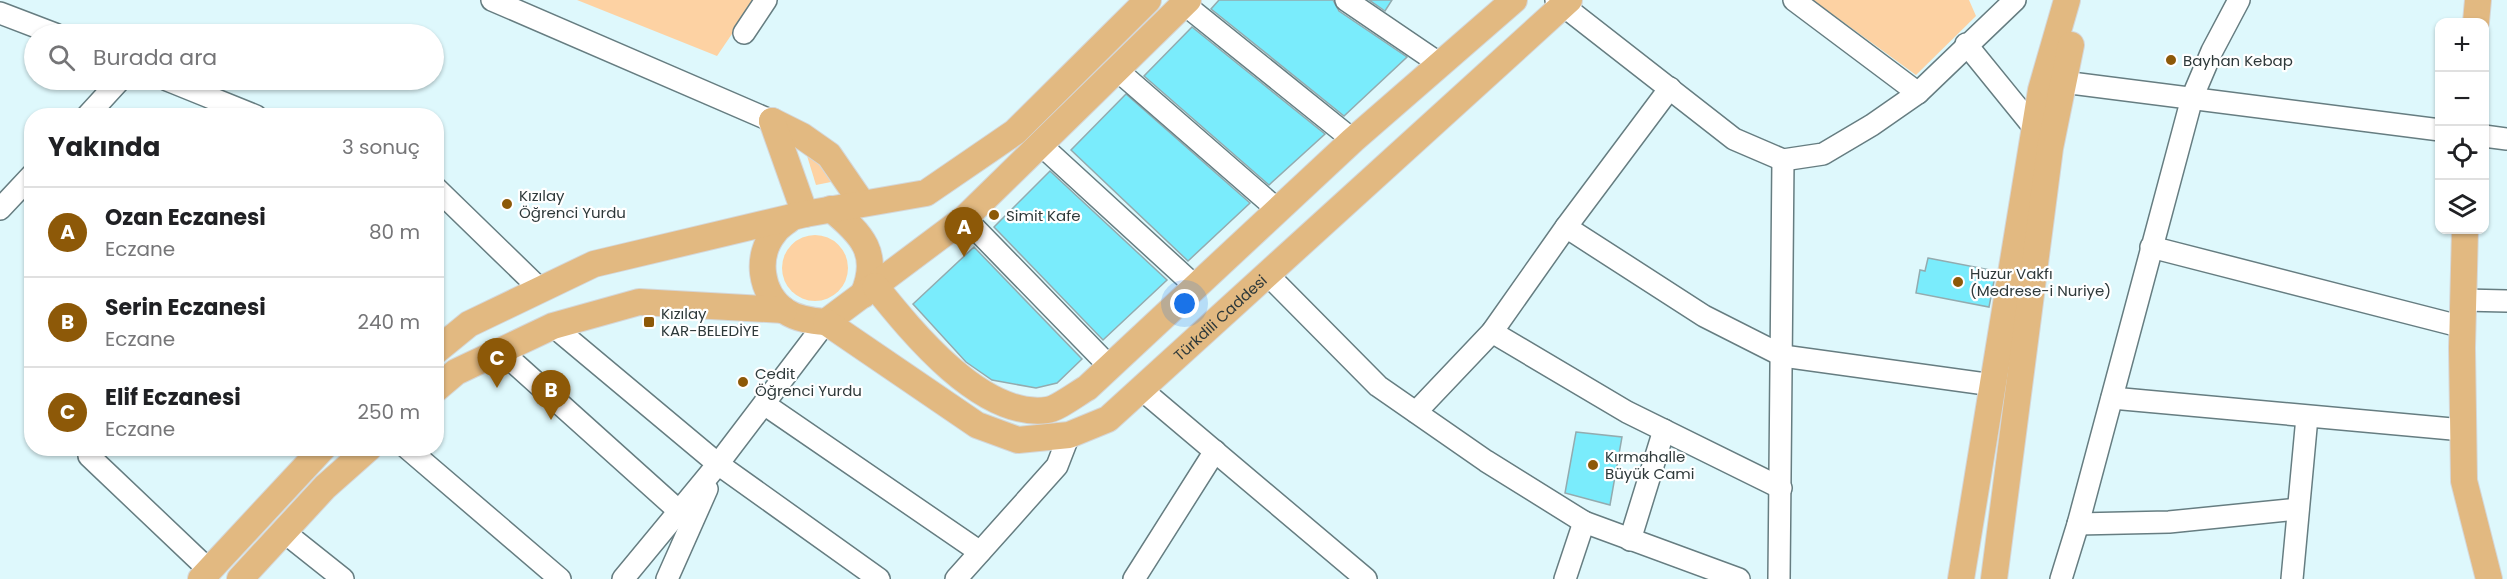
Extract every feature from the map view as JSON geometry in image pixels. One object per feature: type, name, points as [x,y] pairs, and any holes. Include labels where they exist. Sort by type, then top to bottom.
[{"type":"main road","points":[[444,344],[469,324],[594,264],[799,215],[926,193],[1015,132],[1148,0]]},
{"type":"main road","points":[[869,291],[904,321],[971,387],[1007,406],[1048,410],[1087,388],[1110,368],[1353,140],[1514,0]]},
{"type":"main road","points":[[1960,579],[2041,90],[2067,0]]},
{"type":"main road","points":[[1994,579],[2050,148],[2062,82],[2083,0]]},
{"type":"main road","points":[[2476,18],[2478,0]]},
{"type":"main road","points":[[799,215],[775,231],[766,246],[762,264],[764,281],[772,297],[784,310],[795,317],[825,322],[966,218],[1186,2]]},
{"type":"main road","name":"Türkdili Caddesi","points":[[825,322],[977,425],[1018,440],[1070,435],[1108,419],[1268,275],[1563,2]]},
{"type":"main road","points":[[772,121],[802,136],[829,155],[862,203]]},
{"type":"main road","points":[[772,121],[799,215]]},
{"type":"main road","points":[[831,209],[862,238],[868,253],[870,268],[869,291]]},
{"type":"main road","points":[[2465,234],[2464,480],[2488,579]]},
{"type":"main road","points":[[444,382],[456,372],[553,326],[639,302],[784,310]]},
{"type":"main road","points":[[205,575],[315,456]]},
{"type":"main road","points":[[240,579],[325,487],[360,456]]},
{"type":"street","points":[[492,0],[772,121]]},
{"type":"street","points":[[744,33],[766,0]]},
{"type":"street","points":[[1346,0],[1440,64]]},
{"type":"street","points":[[1794,0],[1918,93]]},
{"type":"street","points":[[1563,2],[1734,139],[1783,160],[1823,154],[1872,125],[1918,93],[1966,44],[1991,9],[2015,0]]},
{"type":"street","points":[[2061,579],[2078,524],[2192,99],[2212,51],[2239,0]]},
{"type":"street","points":[[1186,2],[1353,140]]},
{"type":"street","points":[[0,13],[29,24]]},
{"type":"street","points":[[1966,44],[2035,129]]},
{"type":"street","points":[[1117,70],[1278,210]]},
{"type":"street","points":[[2062,82],[2435,129]]},
{"type":"street","points":[[1416,412],[1492,332],[1566,227],[1670,88]]},
{"type":"street","points":[[94,108],[111,90]]},
{"type":"street","points":[[192,90],[236,108]]},
{"type":"street","points":[[2489,137],[2507,140]]},
{"type":"street","points":[[1041,145],[1196,286]]},
{"type":"street","points":[[1779,579],[1783,356],[1783,160]]},
{"type":"street","points":[[0,209],[24,184]]},
{"type":"street","points":[[444,196],[541,290]]},
{"type":"street","points":[[966,218],[1110,368]]},
{"type":"street","points":[[1566,227],[1704,316],[1783,356],[1993,385]]},
{"type":"street","points":[[2151,247],[2463,327]]},
{"type":"street","points":[[1268,275],[1378,386],[1486,461],[1584,522],[1739,579]]},
{"type":"street","points":[[2463,300],[2507,301]]},
{"type":"street","points":[[623,579],[718,464],[825,322]]},
{"type":"street","points":[[553,326],[718,464],[879,579]]},
{"type":"street","points":[[1492,332],[1627,412],[1781,488]]},
{"type":"street","points":[[501,351],[679,511]]},
{"type":"street","points":[[1141,389],[1366,579]]},
{"type":"street","points":[[2112,398],[2463,430]]},
{"type":"street","points":[[764,404],[980,552]]},
{"type":"street","points":[[2292,579],[2307,417]]},
{"type":"street","points":[[1630,540],[1664,430]]},
{"type":"street","points":[[956,579],[1057,465],[1070,435]]},
{"type":"street","points":[[1134,579],[1215,451]]},
{"type":"street","points":[[89,456],[205,575]]},
{"type":"street","points":[[416,456],[560,579]]},
{"type":"street","points":[[667,579],[718,464]]},
{"type":"street","points":[[2078,524],[2169,522],[2298,509]]},
{"type":"street","points":[[1565,579],[1584,522]]},
{"type":"street","points":[[284,532],[343,579]]},
{"type":"shaded area","points":[[577,0],[755,0],[717,56]]},
{"type":"shaded area","points":[[1813,0],[1969,0],[1976,16],[1916,75]]},
{"type":"shaded area","points":[[804,146],[836,181],[816,185]]},
{"type":"shaded area","points":[[815,235],[828,238],[838,245],[845,255],[848,268],[845,281],[838,291],[828,298],[815,301],[802,298],[792,291],[785,281],[782,268],[785,255],[792,245],[802,238]]},
{"type":"building","points":[[1219,0],[1333,0],[1339,11],[1407,57],[1344,116],[1211,9]]},
{"type":"building","points":[[1369,0],[1392,0],[1385,11]]},
{"type":"building","points":[[1192,27],[1325,134],[1269,185],[1144,76]]},
{"type":"building","points":[[1126,94],[1250,203],[1188,261],[1071,150]]},
{"type":"building","points":[[1050,171],[1167,280],[1103,340],[994,227]]},
{"type":"building","points":[[974,247],[1082,359],[1057,383],[1036,388],[992,380],[966,362],[913,304]]},
{"type":"building","points":[[1928,258],[1996,271],[1989,307],[1916,293],[1920,270],[1925,271]]},
{"type":"building","name":"Kırmahalle Büyük Cami","points":[[1576,432],[1622,437],[1610,505],[1565,493]]},
{"type":"place","name":"Bayhan Kebap","points":[[2171,60]]},
{"type":"place","name":"Kızılay Öğrenci Yurdu","points":[[507,204]]},
{"type":"place","name":"Simit Kafe","points":[[994,215]]},
{"type":"place","name":"Ozan Eczanesi","points":[[964,257]]},
{"type":"place","name":"Huzur Vakfı (Medrese-i Nuriye)","points":[[1958,282]]},
{"type":"place","name":"Kızılay KAR-BELEDİYE","points":[[649,322]]},
{"type":"place","name":"Cedit Öğrenci Yurdu","points":[[743,382]]},
{"type":"place","name":"Elif Eczanesi","points":[[497,388]]},
{"type":"place","name":"Serin Eczanesi","points":[[551,420]]},
{"type":"place","name":"Kırmahalle Büyük Cami","points":[[1593,465]]}]
